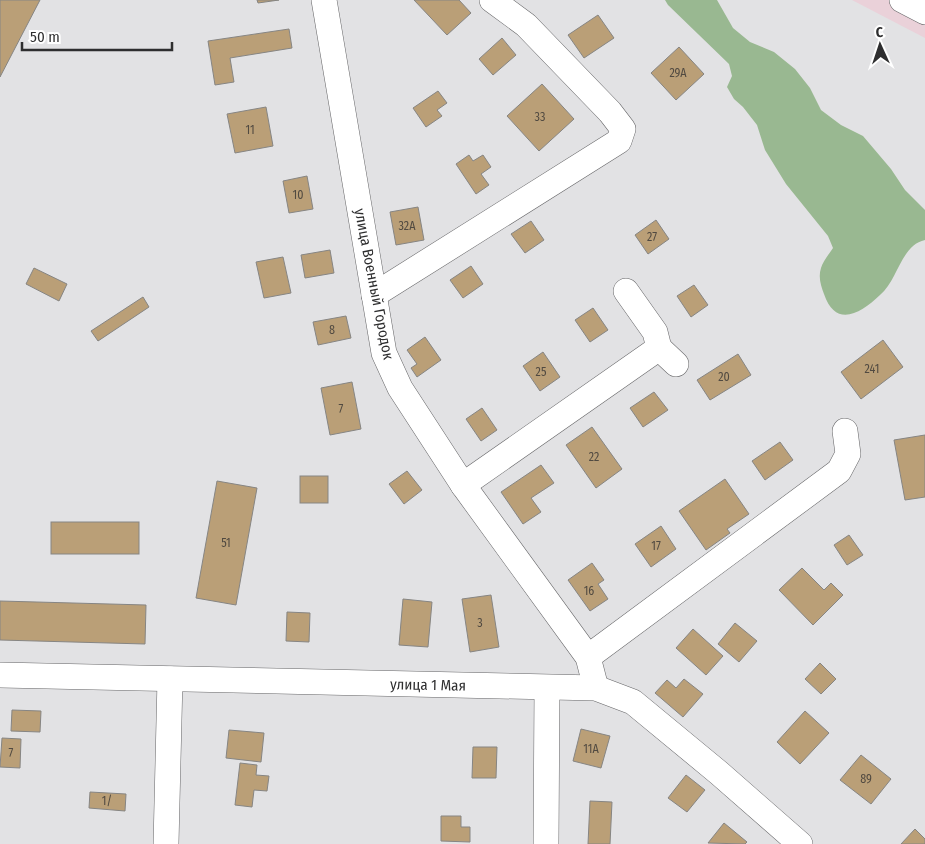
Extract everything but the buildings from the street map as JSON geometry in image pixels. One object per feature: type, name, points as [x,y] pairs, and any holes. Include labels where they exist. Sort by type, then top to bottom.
[{"type":"street","name":"улица Военный Городок","points":[[324,0],[384,353],[400,388],[463,485],[588,657],[596,688]]},
{"type":"street","points":[[374,296],[619,141],[622,129],[610,112],[526,25],[492,0]]},
{"type":"street","points":[[902,0],[925,12]]},
{"type":"street","points":[[463,485],[667,356],[655,332],[626,291]]},
{"type":"street","points":[[588,657],[839,471],[848,454],[846,430]]},
{"type":"street","name":"улица 1 Мая","points":[[0,675],[596,688],[632,702],[719,773],[800,844]]},
{"type":"street","points":[[166,844],[170,679]]},
{"type":"street","points":[[546,844],[547,688]]},
{"type":"shaded area","points":[[852,0],[925,0],[925,38]]},
{"type":"green space","points":[[665,0],[717,0],[733,28],[750,42],[774,52],[795,69],[810,88],[821,110],[841,125],[863,136],[891,169],[905,190],[925,210],[925,240],[917,243],[910,249],[886,289],[873,302],[857,312],[849,314],[835,311],[829,305],[820,281],[821,268],[833,248],[828,236],[786,184],[765,150],[757,125],[734,99],[727,87],[732,76],[729,64]]}]
